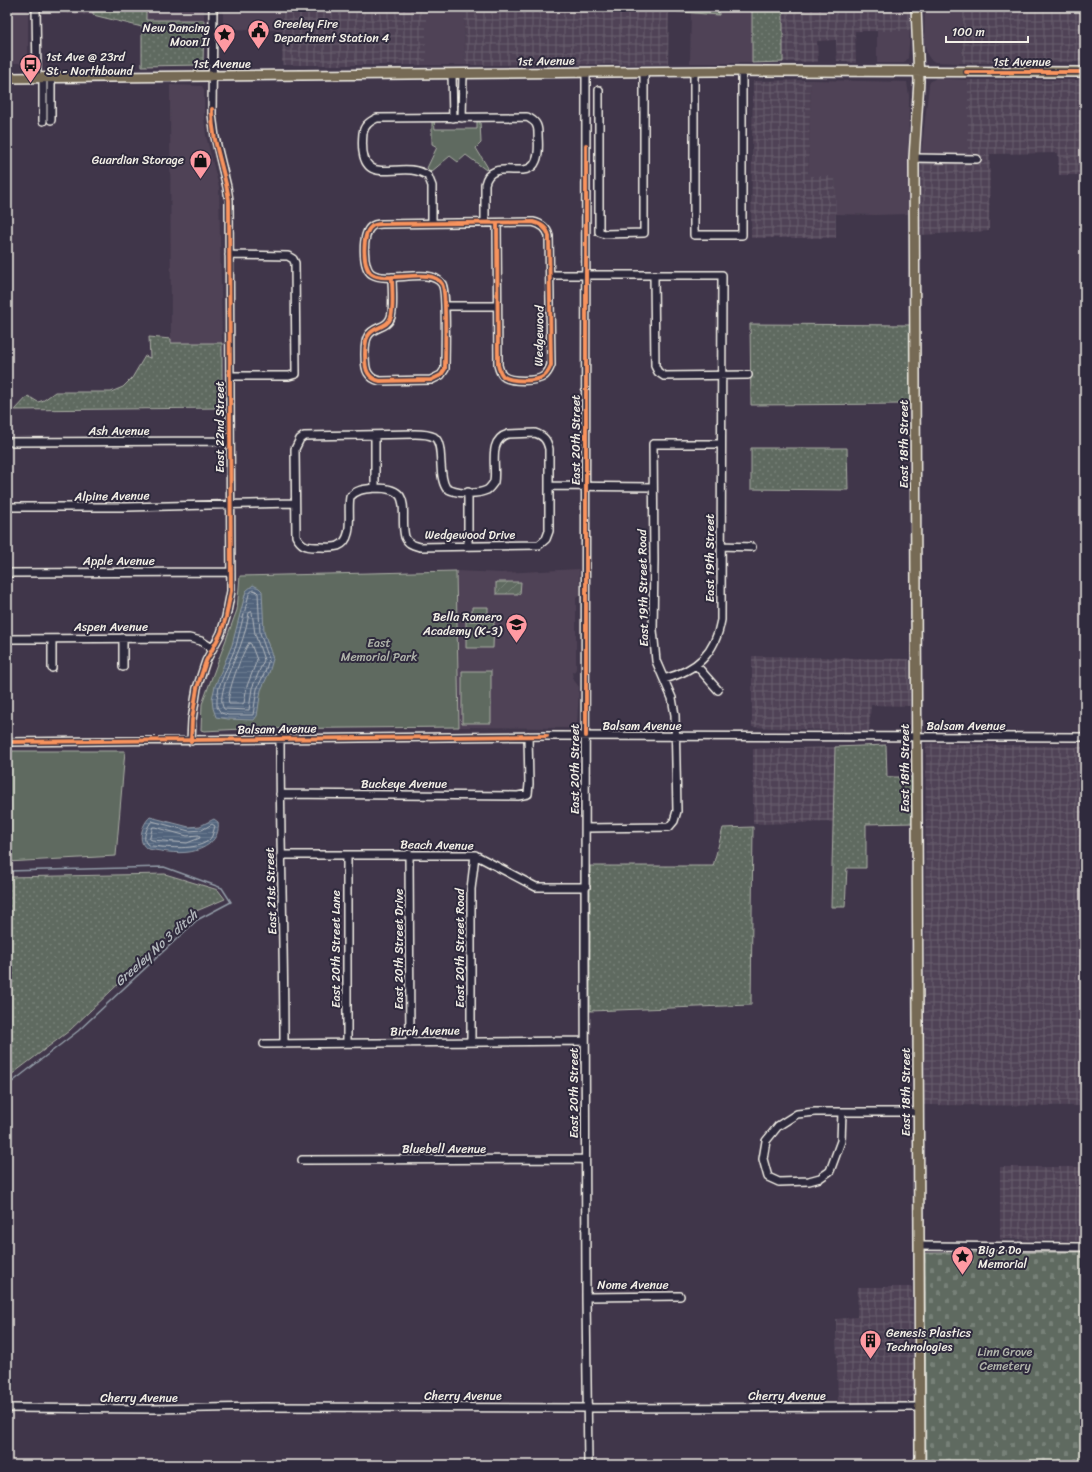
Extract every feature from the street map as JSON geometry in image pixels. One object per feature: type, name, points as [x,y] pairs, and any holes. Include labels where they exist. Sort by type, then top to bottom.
[{"type":"main road","name":"East 18th Street","points":[[916,7],[919,71],[914,158],[920,1407],[919,1463]]},
{"type":"main road","name":"1st Avenue","points":[[7,78],[742,71],[1085,72]]},
{"type":"street","points":[[36,7],[44,77],[51,120]]},
{"type":"street","name":"East 22nd Street","points":[[191,741],[192,720],[197,688],[212,648],[221,633],[231,591],[229,200],[213,127],[213,7]]},
{"type":"street","points":[[694,72],[694,235],[742,235],[742,71]]},
{"type":"street","name":"East 20th Street","points":[[586,72],[585,1159],[588,1465]]},
{"type":"street","points":[[599,90],[599,232],[605,234],[644,233],[644,72]]},
{"type":"street","points":[[452,74],[453,118]]},
{"type":"street","points":[[462,118],[463,74]]},
{"type":"street","points":[[43,121],[44,77]]},
{"type":"street","points":[[432,223],[432,186],[428,176],[418,170],[378,171],[371,169],[366,162],[364,156],[364,133],[368,123],[377,118],[527,117],[534,120],[537,124],[538,153],[536,162],[533,166],[524,170],[495,171],[486,178],[485,222]]},
{"type":"street","points":[[914,158],[977,159]]},
{"type":"street","points":[[392,276],[391,318],[386,325],[372,331],[367,337],[366,341],[366,369],[368,374],[374,379],[380,381],[431,380],[441,375],[445,369],[445,306],[443,285],[435,278],[428,276],[392,276],[381,276],[372,274],[366,266],[365,237],[370,228],[377,224],[485,222],[533,222],[543,226],[547,230],[549,236],[550,275],[654,275],[655,366],[658,372],[664,376],[748,375]]},
{"type":"street","points":[[445,306],[497,306],[497,223]]},
{"type":"street","points":[[229,255],[288,256],[295,262],[296,372],[294,375],[290,376],[230,376]]},
{"type":"street","name":"Wedgewood","points":[[497,306],[498,365],[500,373],[504,377],[512,380],[536,380],[544,377],[551,365],[550,275]]},
{"type":"street","name":"East 19th Street","points":[[654,275],[722,276],[722,602],[719,630],[714,644],[708,654],[696,665],[679,675],[664,679]]},
{"type":"street","name":"Wedgewood Drive","points":[[415,434],[433,437],[439,444],[441,477],[444,486],[453,491],[468,492],[487,490],[490,488],[495,478],[496,445],[498,439],[503,435],[508,434],[534,434],[545,439],[549,449],[549,531],[546,539],[536,546],[420,547],[411,544],[406,540],[404,533],[403,502],[400,496],[391,489],[375,488],[357,491],[350,497],[348,536],[342,544],[337,546],[305,546],[298,541],[295,532],[294,503],[295,448],[300,439],[309,435],[415,434]]},
{"type":"street","points":[[375,488],[376,435]]},
{"type":"street","name":"Ash Avenue","points":[[7,442],[230,441]]},
{"type":"street","name":"East 19th Street Road","points":[[675,737],[676,715],[672,698],[656,661],[653,630],[653,444],[721,444]]},
{"type":"street","points":[[549,486],[653,487]]},
{"type":"street","points":[[468,492],[468,546]]},
{"type":"street","name":"Alpine Avenue","points":[[7,507],[127,507],[294,503]]},
{"type":"street","points":[[721,546],[752,547]]},
{"type":"street","name":"Apple Avenue","points":[[7,572],[231,572]]},
{"type":"street","points":[[123,638],[123,667]]},
{"type":"street","name":"Aspen Avenue","points":[[7,639],[189,638],[201,641],[212,648]]},
{"type":"street","points":[[52,639],[52,668]]},
{"type":"street","points":[[696,665],[718,690]]},
{"type":"street","name":"Balsam Avenue","points":[[7,742],[528,736],[917,736],[1085,738]]},
{"type":"street","name":"Buckeye Avenue","points":[[280,794],[518,796],[528,794],[528,736]]},
{"type":"street","points":[[586,828],[669,827],[672,824],[677,811],[675,737]]},
{"type":"street","name":"East 21st Street","points":[[280,738],[284,1043]]},
{"type":"street","name":"East 20th Street Drive","points":[[409,854],[410,1043]]},
{"type":"street","name":"Beach Avenue","points":[[281,855],[475,855],[536,887],[586,887]]},
{"type":"street","name":"East 20th Street Lane","points":[[347,855],[347,1043]]},
{"type":"street","name":"East 20th Street Road","points":[[471,1042],[471,890],[475,855]]},
{"type":"street","name":"Birch Avenue","points":[[264,1044],[585,1041]]},
{"type":"street","points":[[842,1112],[841,1141],[830,1171],[820,1178],[809,1181],[779,1182],[768,1177],[763,1159],[766,1141],[778,1126],[797,1114],[815,1112],[842,1112],[918,1112]]},
{"type":"street","name":"Bluebell Avenue","points":[[302,1160],[585,1159]]},
{"type":"street","points":[[919,1246],[1085,1247]]},
{"type":"street","name":"Nome Avenue","points":[[586,1297],[680,1296]]},
{"type":"street","name":"Cherry Avenue","points":[[7,1408],[920,1407]]},
{"type":"shaded area","points":[[7,7],[28,7],[28,63],[7,63]]},
{"type":"shaded area","points":[[42,7],[93,7],[93,15],[42,13]]},
{"type":"shaded area","points":[[146,7],[204,7],[204,20],[146,20]]},
{"type":"shaded area","points":[[223,7],[283,7],[282,30],[223,29]]},
{"type":"shaded area","points":[[283,7],[426,7],[426,65],[282,65]]},
{"type":"shaded area","points":[[426,7],[464,7],[465,65],[426,65]]},
{"type":"shaded area","points":[[464,7],[669,7],[668,64],[465,65]]},
{"type":"shaded area","points":[[719,7],[752,7],[752,63],[690,63],[691,13],[718,15]]},
{"type":"shaded area","points":[[782,7],[910,7],[910,31],[855,31],[856,63],[837,61],[836,40],[817,41],[818,62],[783,62]]},
{"type":"shaded area","points":[[925,7],[963,7],[962,63],[935,62],[930,59],[924,42]]},
{"type":"shaded area","points":[[963,7],[1085,7],[1085,62],[962,63]]},
{"type":"shaded area","points":[[877,31],[910,31],[908,58],[904,63],[877,63]]},
{"type":"shaded area","points":[[936,78],[968,80],[968,154],[921,155],[929,85],[930,82]]},
{"type":"shaded area","points":[[811,80],[907,82],[909,96],[908,214],[835,214],[834,176],[808,176]]},
{"type":"shaded area","points":[[811,80],[808,176],[835,176],[836,238],[751,238],[753,81]]},
{"type":"shaded area","points":[[968,80],[1085,80],[1085,175],[1059,175],[1058,153],[990,154],[989,231],[920,235],[921,155],[968,154]]},
{"type":"shaded area","points":[[170,85],[202,86],[204,90],[204,118],[206,136],[219,187],[222,343],[171,343]]},
{"type":"shaded area","name":"Bella Romero Academy (K-3)","points":[[579,569],[580,595],[576,598],[576,668],[575,671],[572,672],[573,679],[579,687],[577,726],[574,728],[459,727],[456,571],[501,573]]},
{"type":"shaded area","points":[[752,656],[909,659],[910,706],[871,705],[869,732],[752,727]]},
{"type":"shaded area","points":[[926,743],[1085,747],[1085,1106],[924,1105]]},
{"type":"shaded area","points":[[835,747],[834,822],[753,824],[753,749]]},
{"type":"shaded area","points":[[1000,1167],[1085,1167],[1084,1241],[1000,1239]]},
{"type":"shaded area","points":[[858,1287],[912,1287],[914,1395],[906,1402],[838,1405],[836,1319],[857,1317]]},
{"type":"green space","points":[[93,7],[146,7],[146,20],[204,20],[203,65],[142,66],[142,27],[93,15]]},
{"type":"green space","points":[[669,7],[719,7],[719,15],[669,11]]},
{"type":"green space","points":[[752,7],[783,7],[783,62],[752,63]]},
{"type":"green space","points":[[477,120],[480,121],[481,143],[476,148],[488,168],[486,170],[466,155],[458,162],[450,156],[431,172],[427,168],[437,147],[432,144],[432,121],[434,121],[435,129],[477,129]]},
{"type":"green space","points":[[750,324],[912,325],[910,404],[751,405]]},
{"type":"green space","points":[[149,337],[171,339],[171,343],[222,343],[222,408],[15,410],[28,396],[38,402],[44,400],[55,392],[111,392],[123,387],[132,378],[145,356],[150,358]]},
{"type":"green space","points":[[751,448],[847,448],[848,490],[751,489]]},
{"type":"green space","name":"East Memorial Park","points":[[456,571],[459,727],[201,730],[202,704],[237,610],[240,576]]},
{"type":"green space","points":[[496,582],[521,582],[520,594],[496,594]]},
{"type":"green space","points":[[472,607],[488,607],[488,620],[472,620]]},
{"type":"green space","points":[[466,621],[494,621],[493,648],[466,648]]},
{"type":"green space","points":[[462,671],[491,671],[491,723],[462,723]]},
{"type":"green space","points":[[886,745],[887,777],[912,777],[913,823],[866,824],[866,868],[847,868],[845,907],[831,907],[835,747]]},
{"type":"green space","points":[[7,751],[125,751],[116,856],[7,862]]},
{"type":"green space","points":[[753,827],[751,1005],[590,1011],[590,866],[713,866],[723,828]]},
{"type":"green space","points":[[165,874],[218,890],[225,899],[194,912],[69,1031],[7,1078],[7,877]]},
{"type":"green space","name":"Linn Grove Cemetery","points":[[1085,1252],[1085,1465],[926,1465],[925,1253]]},
{"type":"water","points":[[253,585],[262,591],[264,632],[273,659],[269,673],[261,690],[257,716],[254,720],[216,717],[212,699],[215,686],[232,645],[246,591]]},
{"type":"water","points":[[150,817],[189,827],[200,826],[214,819],[218,822],[217,834],[210,843],[195,851],[184,853],[148,849],[144,846],[141,838],[145,824]]},
{"type":"waterway","name":"Greeley No 3 ditch","points":[[7,871],[164,867],[222,888],[231,902],[197,920],[78,1031],[7,1086]]},
{"type":"cycle path","points":[[966,72],[1085,72]]},
{"type":"cycle path","points":[[191,741],[192,720],[197,688],[206,661],[221,633],[231,591],[229,200],[216,144],[212,121],[212,109]]},
{"type":"cycle path","points":[[586,145],[586,736]]},
{"type":"cycle path","points":[[392,277],[392,281],[393,297],[393,303],[391,317],[386,324],[373,330],[368,336],[365,349],[367,370],[369,375],[380,381],[431,380],[441,375],[445,369],[445,298],[442,284],[429,276],[379,277],[372,274],[366,265],[364,251],[368,231],[372,226],[379,224],[533,222],[541,225],[547,231],[549,236],[551,365],[546,374],[541,378],[530,380],[506,378],[500,372],[498,365],[497,223]]},
{"type":"cycle path","points":[[7,742],[547,736]]},
{"type":"place","name":"Greeley Fire Department Station 4","points":[[259,50]]},
{"type":"place","name":"New Dancing Moon II","points":[[225,54]]},
{"type":"place","name":"1st Ave @ 23rd St - Northbound","points":[[31,84]]},
{"type":"place","name":"Guardian Storage","points":[[200,180]]},
{"type":"place","name":"Bella Romero Academy (K-3)","points":[[517,644]]},
{"type":"place","name":"Big 2 Do Memorial","points":[[963,1276]]},
{"type":"place","name":"Genesis Plastics Technologies","points":[[870,1360]]}]
